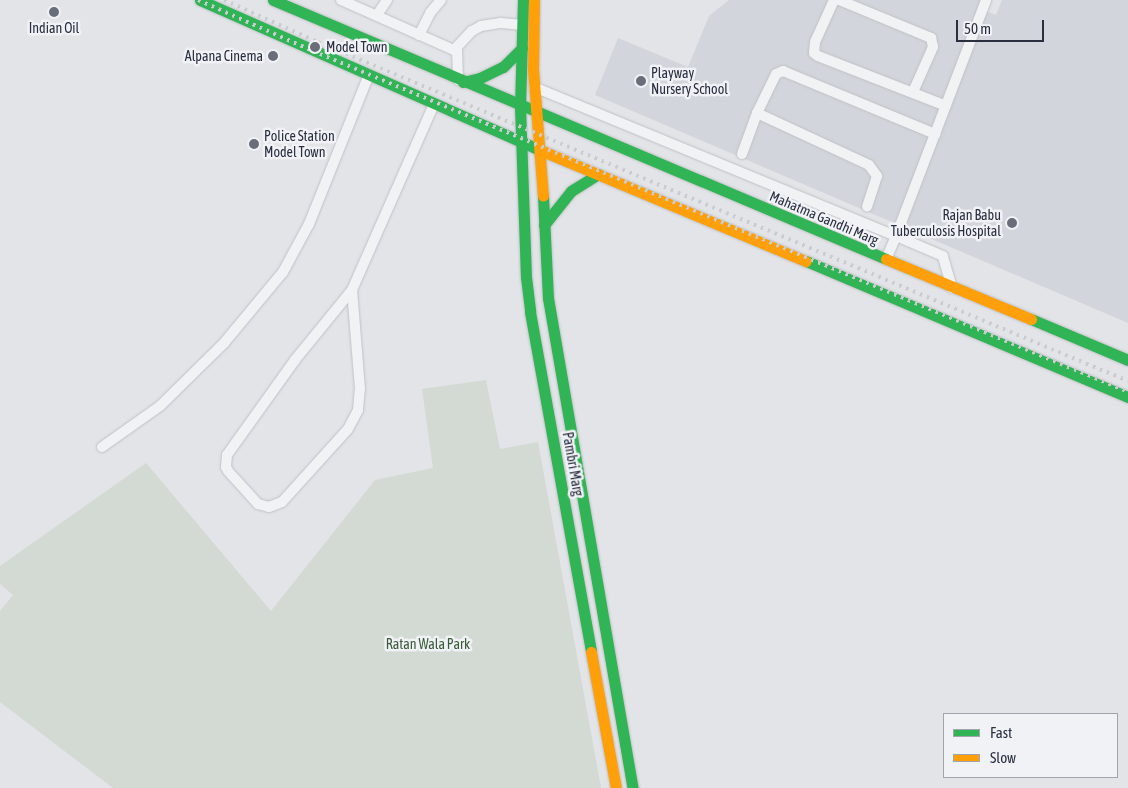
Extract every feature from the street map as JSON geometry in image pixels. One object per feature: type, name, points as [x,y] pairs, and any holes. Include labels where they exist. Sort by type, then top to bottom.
[{"type":"main road","points":[[200,0],[522,143],[1128,397]]},
{"type":"main road","points":[[273,0],[520,106]]},
{"type":"main road","name":"Pambri Marg","points":[[523,0],[520,106],[526,277],[530,312],[616,788]]},
{"type":"main road","name":"Pambri Marg","points":[[534,0],[534,87],[541,150],[548,298],[633,788]]},
{"type":"main road","points":[[460,81],[480,78],[503,67],[522,48]]},
{"type":"main road","name":"Mahatma Gandhi Marg","points":[[520,106],[1128,360]]},
{"type":"main road","points":[[544,225],[570,191],[598,174]]},
{"type":"main road","points":[[582,598],[599,595]]},
{"type":"street","points":[[341,0],[451,49],[457,49]]},
{"type":"street","points":[[377,15],[387,0]]},
{"type":"street","points":[[419,35],[430,13],[441,0]]},
{"type":"street","points":[[834,0],[815,42],[814,53],[946,106]]},
{"type":"street","points":[[839,0],[931,38],[933,47],[913,92]]},
{"type":"street","points":[[886,260],[986,0]]},
{"type":"street","points":[[460,81],[457,49],[468,35],[481,26],[501,23],[522,25]]},
{"type":"street","points":[[742,154],[757,112],[776,74],[783,71],[935,134]]},
{"type":"street","points":[[102,447],[160,406],[224,343],[283,272],[309,224],[369,75]]},
{"type":"street","points":[[534,87],[943,256],[952,288]]},
{"type":"street","points":[[352,290],[360,389],[358,410],[348,429],[282,502],[269,507],[258,504],[228,471],[226,467],[227,455],[295,360],[352,290],[434,104]]},
{"type":"street","points":[[757,112],[869,165],[877,176],[868,206]]},
{"type":"shaded area","name":"Rajan Babu Tuberculosis Hospital","points":[[729,0],[986,0],[982,9],[996,15],[1002,0],[1128,0],[1128,323],[595,95],[618,38],[688,67],[709,16]]},
{"type":"green space","name":"Ratan Wala Park","points":[[486,380],[500,449],[538,442],[601,788],[113,788],[0,702],[0,611],[13,595],[0,584],[0,566],[146,463],[271,611],[375,480],[433,468],[422,389]]},
{"type":"railway","points":[[198,0],[313,51],[1128,392]]},
{"type":"railway","points":[[224,0],[318,42],[1128,381]]},
{"type":"traffic: fast","points":[[200,0],[540,150]]},
{"type":"traffic: fast","points":[[273,0],[886,259]]},
{"type":"traffic: fast","points":[[523,0],[520,106],[526,277],[530,312],[591,652]]},
{"type":"traffic: fast","points":[[463,82],[480,78],[503,67],[522,48]]},
{"type":"traffic: fast","points":[[544,225],[571,191],[598,174]]},
{"type":"traffic: fast","points":[[543,196],[548,298],[633,788]]},
{"type":"traffic: fast","points":[[806,261],[1128,397]]},
{"type":"traffic: fast","points":[[1031,319],[1128,360]]},
{"type":"traffic: slow","points":[[534,0],[533,69],[543,196]]},
{"type":"traffic: slow","points":[[540,150],[806,261]]},
{"type":"traffic: slow","points":[[886,259],[1031,319]]},
{"type":"traffic: slow","points":[[591,652],[616,788]]},
{"type":"place","name":"Indian Oil","points":[[54,12]]},
{"type":"place","name":"Model Town","points":[[315,47]]},
{"type":"place","name":"Alpana Cinema","points":[[273,56]]},
{"type":"place","name":"Playway Nursery School","points":[[641,81]]},
{"type":"place","name":"Police Station Model Town","points":[[254,144]]},
{"type":"place","name":"Rajan Babu Tuberculosis Hospital","points":[[1012,223]]}]
